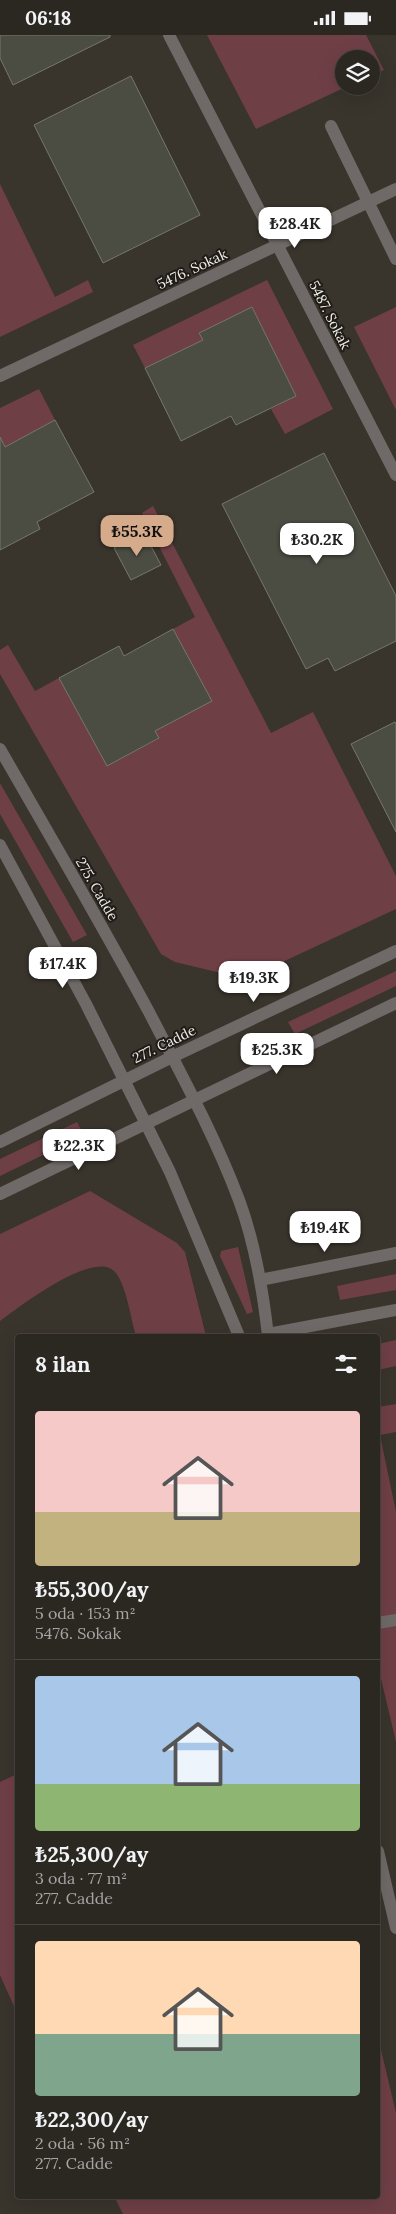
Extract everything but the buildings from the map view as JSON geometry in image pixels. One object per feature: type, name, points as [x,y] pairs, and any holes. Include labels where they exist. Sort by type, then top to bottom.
[{"type":"street","name":"5487. Sokak","points":[[169,35],[396,475]]},
{"type":"street","points":[[331,125],[396,259]]},
{"type":"street","name":"5476. Sokak","points":[[0,376],[396,189]]},
{"type":"street","name":"275. Cadde","points":[[0,749],[195,1099],[239,1201],[260,1280],[268,1334]]},
{"type":"street","points":[[0,845],[86,1004],[146,1123],[206,1255],[238,1334]]},
{"type":"street","name":"277. Cadde","points":[[0,1142],[124,1080],[396,951]]},
{"type":"street","points":[[0,1194],[396,1003]]},
{"type":"street","points":[[260,1280],[396,1253]]},
{"type":"street","points":[[273,1334],[396,1310]]},
{"type":"street","points":[[380,1623],[396,1620]]},
{"type":"street","points":[[380,1860],[396,1928]]},
{"type":"shaded area","points":[[207,35],[366,35],[374,50],[335,50],[335,92],[256,129]]},
{"type":"shaded area","points":[[380,62],[384,70],[380,72]]},
{"type":"shaded area","points":[[0,184],[55,297],[88,280],[93,292],[0,337]]},
{"type":"shaded area","points":[[267,280],[333,409],[285,434],[271,409],[296,396],[252,307],[199,333],[203,340],[145,368],[133,345]]},
{"type":"shaded area","points":[[396,307],[396,410],[354,327]]},
{"type":"shaded area","points":[[39,389],[55,420],[5,447],[0,437],[0,408]]},
{"type":"shaded area","points":[[153,506],[271,733],[313,712],[396,876],[396,909],[246,979],[175,962],[161,954],[0,674],[0,650],[8,645],[35,691],[59,678],[107,766],[158,739],[155,731],[211,700],[173,629],[195,617],[142,513]]},
{"type":"shaded area","points":[[0,783],[87,935],[73,942],[0,814]]},
{"type":"shaded area","points":[[396,971],[396,986],[295,1034],[288,1022]]},
{"type":"shaded area","points":[[77,1122],[84,1135],[0,1176],[0,1159]]},
{"type":"shaded area","points":[[90,1191],[177,1243],[185,1252],[206,1334],[136,1334],[122,1284],[114,1271],[104,1267],[90,1268],[56,1283],[0,1321],[0,1234]]},
{"type":"shaded area","points":[[238,1247],[253,1312],[247,1314],[220,1256],[221,1251]]},
{"type":"shaded area","points":[[396,1274],[396,1290],[340,1300],[337,1286]]},
{"type":"shaded area","points":[[396,1340],[396,1366],[380,1370],[380,1344]]},
{"type":"shaded area","points":[[396,1404],[396,1432],[380,1435],[380,1407]]},
{"type":"shaded area","points":[[380,1435],[396,1512],[396,1742],[380,1674]]},
{"type":"shaded area","points":[[15,1775],[15,2009],[0,1975],[0,1782]]},
{"type":"shaded area","points":[[380,2045],[396,2113],[396,2214],[123,2214],[116,2199],[380,2199]]}]
